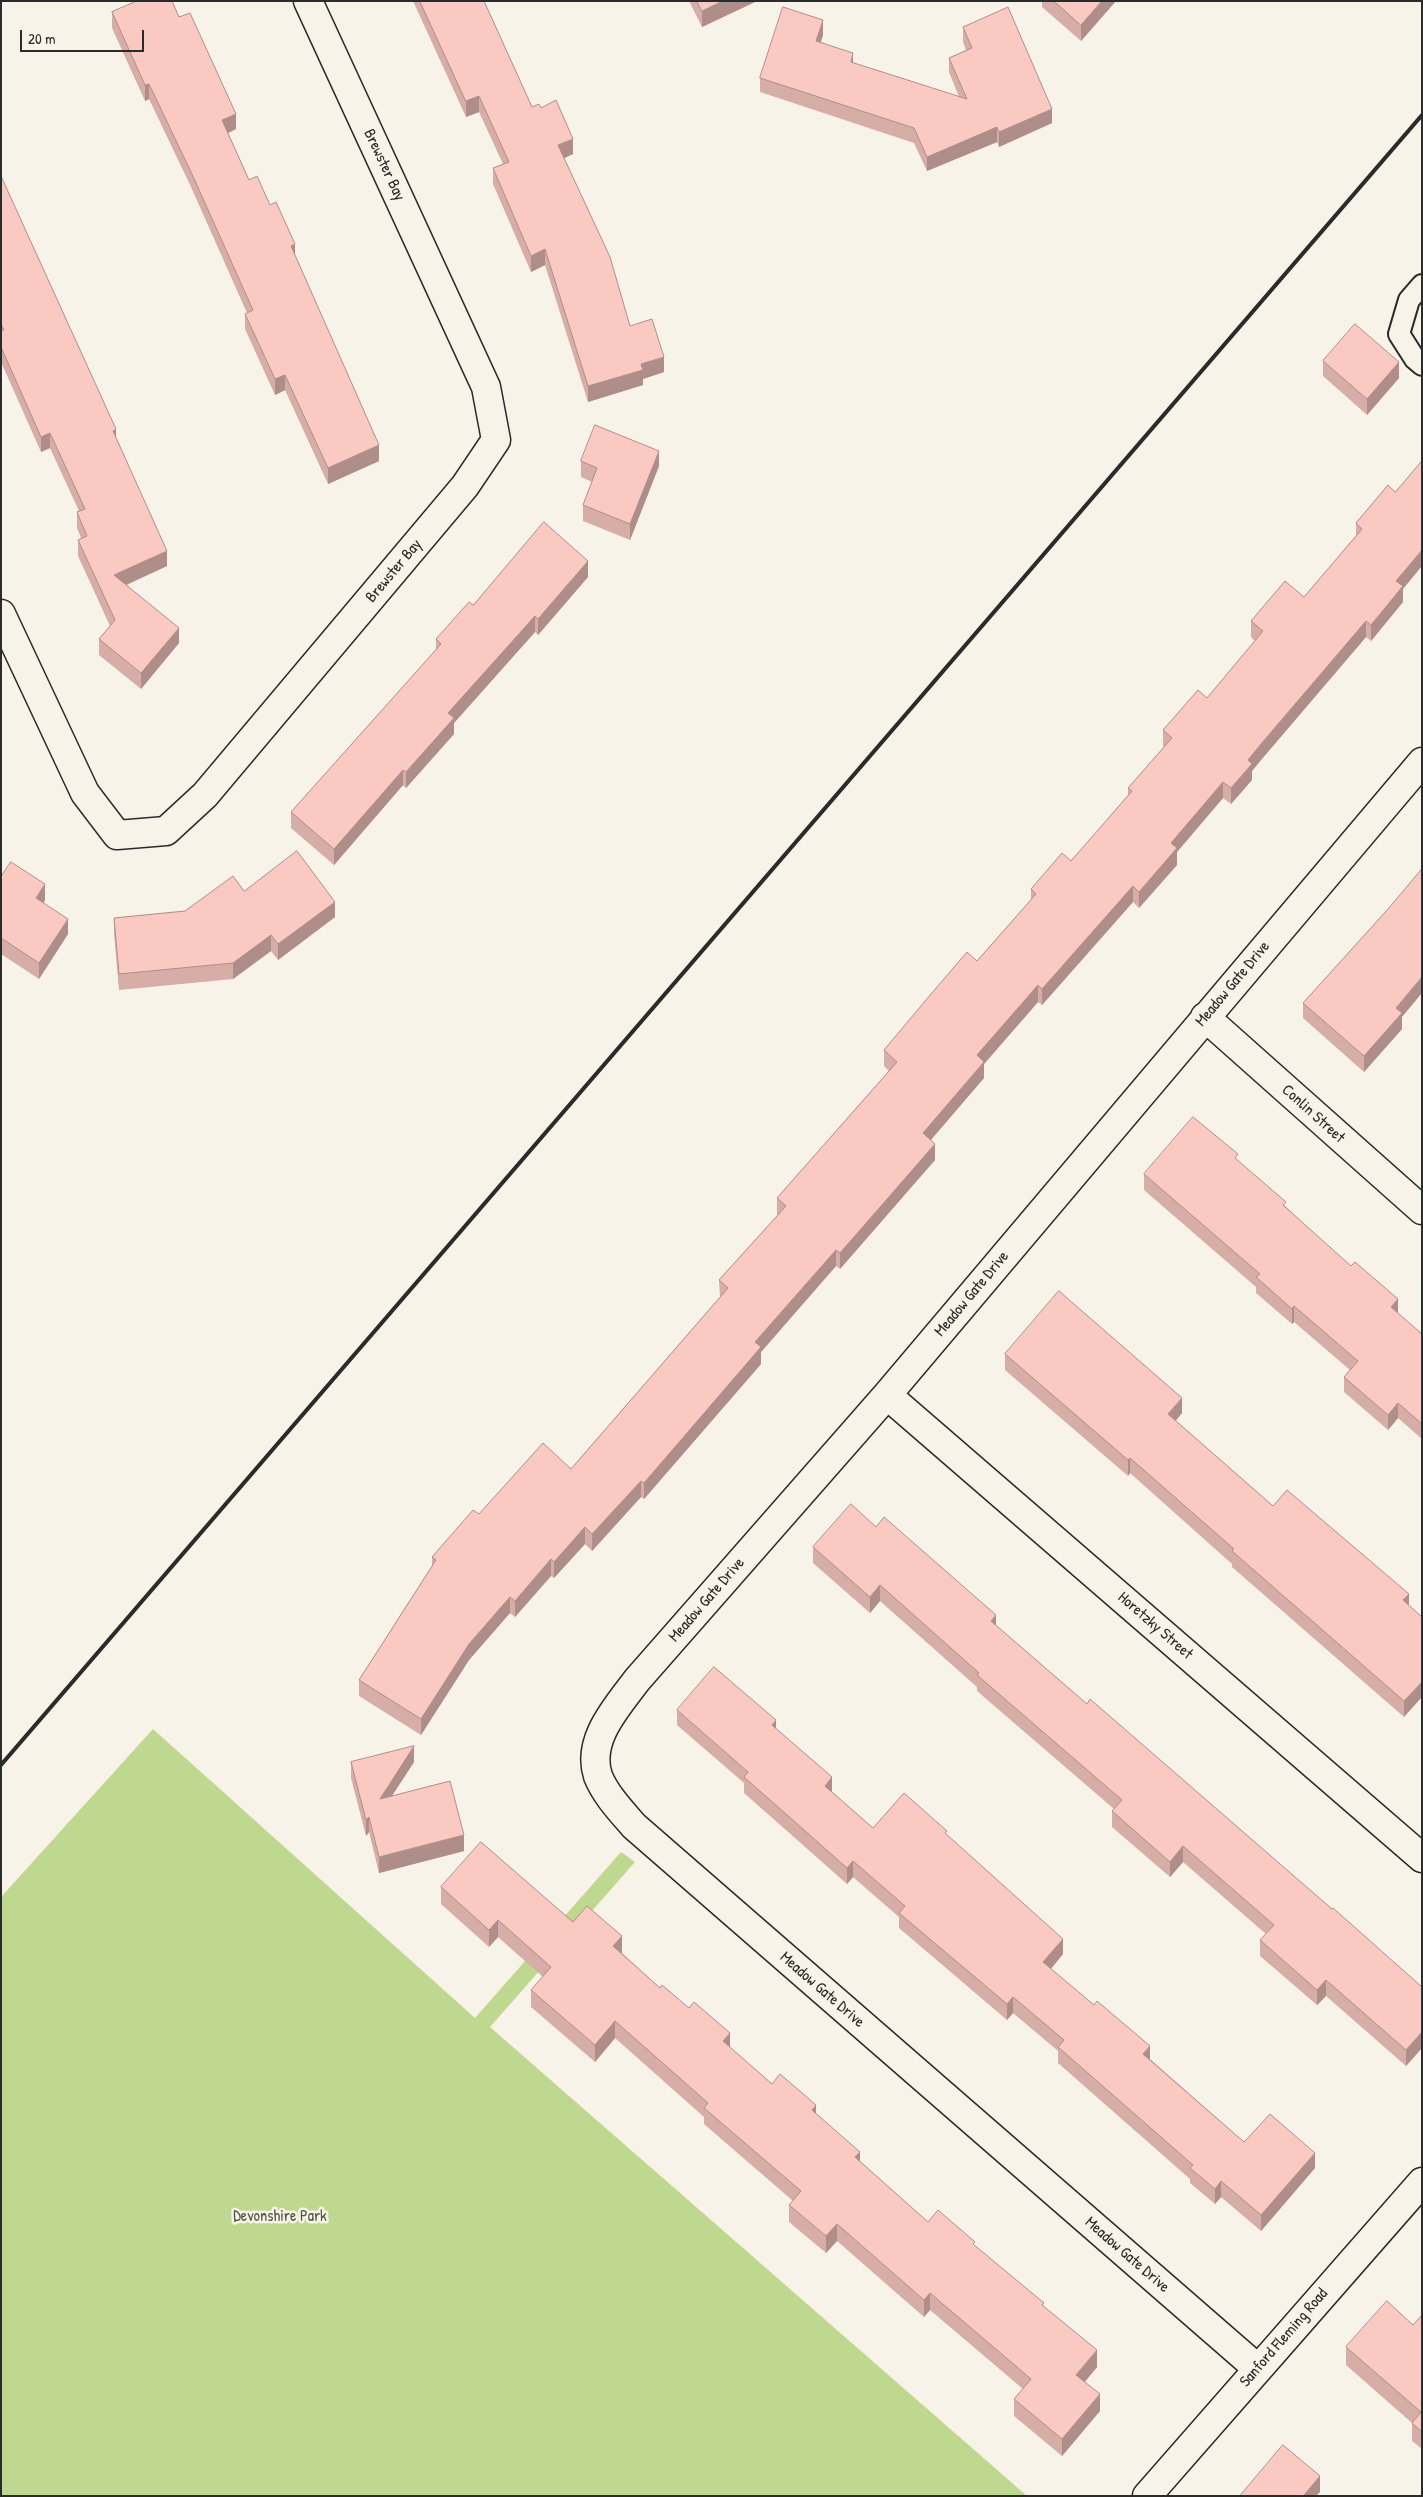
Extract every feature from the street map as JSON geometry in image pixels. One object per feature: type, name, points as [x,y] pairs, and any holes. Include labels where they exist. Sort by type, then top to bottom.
[{"type":"street","name":"Brewster Bay","points":[[1,614],[85,793],[95,807],[117,835],[166,831],[205,795],[465,486],[496,440],[486,387],[308,1]]},
{"type":"street","name":"Meadow Gate Drive","points":[[1257,2368],[634,1826],[610,1796],[598,1775],[596,1747],[610,1717],[637,1680],[887,1395],[1422,762]]},
{"type":"street","name":"Conlin Street","points":[[1205,1017],[1422,1210]]},
{"type":"street","name":"Horetzky Street","points":[[887,1395],[1422,1858]]},
{"type":"street","name":"Sanford Fleming Road","points":[[1147,2496],[1257,2368],[1422,2182]]},
{"type":"lane","points":[[1422,285],[1409,300],[1399,334],[1415,359],[1422,365]]},
{"type":"green space","name":"Devonshire Park","points":[[153,1729],[475,2018],[621,1852],[635,1862],[490,2027],[1027,2496],[1,2496],[1,1897]]},
{"type":"building","points":[[137,1],[172,1],[179,17],[190,13],[236,114],[222,120],[249,180],[257,176],[270,205],[276,202],[295,244],[291,246],[379,445],[328,468],[285,375],[275,379],[245,314],[253,310],[191,172],[149,84],[145,85],[112,12]]},
{"type":"building","points":[[420,1],[484,1],[532,107],[539,104],[541,108],[556,100],[573,139],[558,145],[610,257],[630,326],[652,319],[664,357],[641,364],[643,370],[588,386],[545,249],[531,256],[493,168],[509,162],[479,96],[466,101]]},
{"type":"building","points":[[697,1],[723,1],[702,11]]},
{"type":"building","points":[[1054,1],[1102,1],[1081,25]]},
{"type":"building","points":[[783,7],[823,20],[816,41],[853,53],[851,62],[967,99],[949,58],[972,48],[963,27],[1008,7],[1052,109],[999,132],[997,127],[927,157],[914,128],[760,78]]},
{"type":"building","points":[[1,176],[116,429],[113,431],[167,551],[114,575],[179,628],[141,673],[99,639],[115,620],[78,540],[87,536],[77,512],[85,509],[50,433],[41,437],[1,347],[1,331],[4,330],[1,324]]},
{"type":"building","points":[[1355,324],[1399,362],[1367,399],[1323,361]]},
{"type":"building","points":[[595,425],[659,451],[630,524],[583,505],[597,468],[581,461]]},
{"type":"building","points":[[1422,461],[1422,550],[1396,581],[1403,586],[1371,625],[1366,621],[1261,744],[1248,760],[1252,764],[1231,788],[1223,782],[1171,843],[1177,848],[1139,892],[1133,886],[1042,989],[1038,985],[977,1055],[984,1062],[923,1133],[935,1144],[840,1253],[836,1250],[755,1342],[761,1347],[644,1483],[641,1481],[592,1534],[585,1527],[554,1562],[551,1559],[515,1601],[510,1597],[469,1644],[421,1719],[359,1680],[436,1560],[432,1557],[473,1510],[479,1514],[543,1443],[571,1469],[728,1288],[719,1280],[786,1206],[777,1198],[897,1062],[884,1050],[931,994],[967,952],[977,961],[1036,894],[1031,889],[1062,853],[1071,861],[1132,791],[1128,788],[1172,738],[1163,730],[1198,690],[1207,698],[1263,631],[1251,621],[1285,581],[1304,597],[1362,529],[1356,523],[1388,485],[1395,492]]},
{"type":"building","points":[[544,522],[588,561],[538,619],[535,616],[448,713],[454,718],[406,772],[403,770],[334,849],[291,812],[441,644],[436,639],[469,602],[473,605]]},
{"type":"building","points":[[297,851],[335,902],[278,944],[271,935],[233,963],[119,974],[114,918],[185,911],[233,876],[244,891]]},
{"type":"building","points":[[11,862],[45,884],[36,898],[68,919],[39,963],[1,938],[1,877]]},
{"type":"building","points":[[1422,869],[1422,977],[1396,1008],[1402,1013],[1364,1056],[1303,1003]]},
{"type":"building","points":[[1193,1117],[1238,1154],[1235,1158],[1286,1202],[1283,1205],[1351,1266],[1355,1262],[1398,1299],[1391,1307],[1422,1334],[1422,1424],[1398,1403],[1388,1415],[1344,1377],[1358,1361],[1294,1306],[1292,1309],[1256,1277],[1260,1274],[1144,1174]]},
{"type":"building","points":[[1059,1291],[1182,1398],[1168,1414],[1273,1506],[1287,1490],[1409,1594],[1403,1600],[1422,1617],[1422,1682],[1404,1701],[1232,1551],[1234,1549],[1130,1458],[1128,1460],[1005,1354]]},
{"type":"building","points":[[851,1504],[876,1527],[884,1517],[996,1615],[991,1621],[1087,1704],[1090,1699],[1422,1987],[1422,2032],[1406,2050],[1326,1980],[1317,1990],[1260,1940],[1274,1925],[1183,1846],[1170,1862],[1112,1811],[1122,1800],[977,1675],[979,1673],[880,1585],[870,1597],[813,1547]]},
{"type":"building","points":[[714,1667],[776,1720],[772,1725],[832,1777],[825,1786],[873,1828],[904,1793],[947,1831],[945,1833],[1063,1939],[1043,1962],[1094,2005],[1097,2001],[1150,2046],[1143,2054],[1244,2142],[1270,2114],[1315,2153],[1261,2215],[1221,2181],[1215,2189],[1190,2168],[1193,2165],[1058,2047],[1064,2040],[1013,1997],[1007,2004],[899,1913],[905,1906],[853,1861],[847,1868],[744,1777],[748,1772],[677,1710]]},
{"type":"building","points":[[414,1746],[380,1799],[450,1781],[464,1835],[379,1857],[369,1817],[366,1820],[351,1762]]},
{"type":"building","points":[[481,1842],[573,1922],[587,1906],[622,1936],[613,1946],[660,1988],[662,1985],[689,2008],[694,2002],[730,2033],[723,2041],[772,2084],[780,2074],[816,2105],[812,2110],[860,2152],[855,2157],[928,2222],[938,2210],[975,2242],[973,2244],[1044,2303],[1042,2305],[1097,2350],[1076,2375],[1100,2394],[1062,2439],[1014,2399],[1031,2379],[930,2293],[924,2300],[837,2224],[826,2236],[789,2205],[801,2191],[704,2108],[708,2103],[615,2021],[595,2045],[531,1990],[551,1967],[498,1920],[489,1930],[441,1887]]},
{"type":"building","points":[[1387,2301],[1413,2325],[1422,2315],[1422,2432],[1412,2423],[1421,2412],[1346,2347]]},
{"type":"building","points":[[1283,2445],[1320,2476],[1305,2496],[1240,2496]]},
{"type":"railway","points":[[1,1765],[1422,115]]}]
